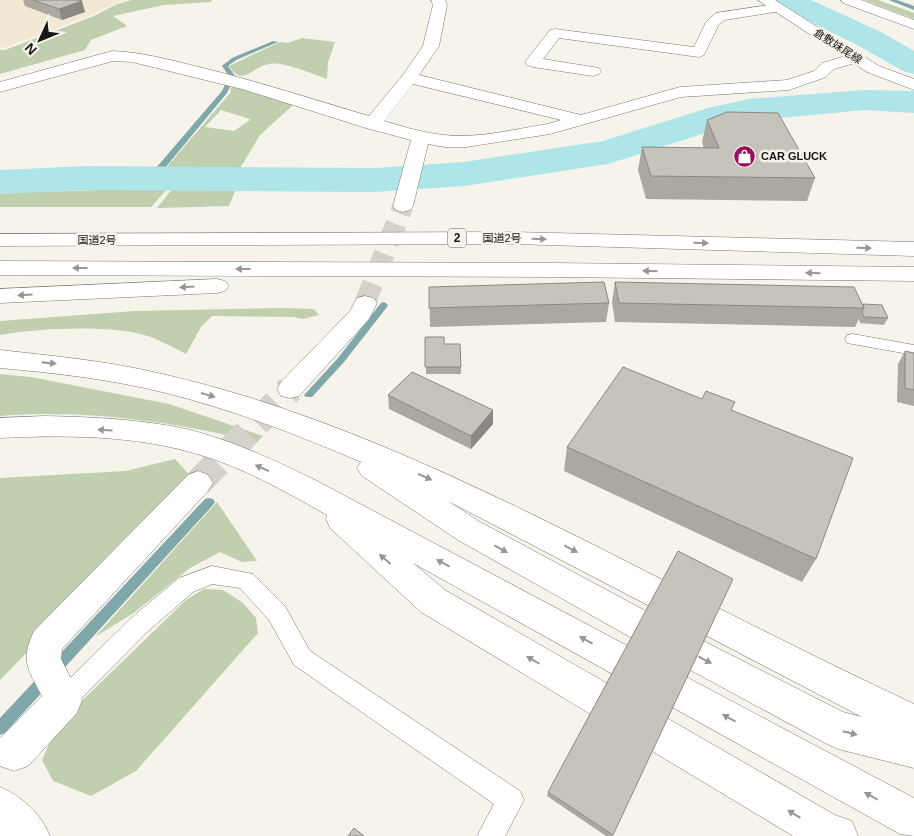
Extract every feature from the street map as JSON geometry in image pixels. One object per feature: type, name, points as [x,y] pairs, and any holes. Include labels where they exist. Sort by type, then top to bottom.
[{"type":"main road","points":[[372,124],[409,78],[431,46],[440,5],[438,0]]},
{"type":"main road","points":[[848,0],[914,25]]},
{"type":"main road","points":[[883,0],[914,12]]},
{"type":"main road","points":[[593,71],[533,62],[556,33],[698,52],[713,22],[721,16],[771,4]]},
{"type":"main road","name":"倉敷妹尾線","points":[[771,4],[873,69],[914,85]]},
{"type":"main road","points":[[0,87],[112,56],[130,56],[231,80],[372,124],[421,137],[445,141],[466,141],[550,129],[680,92],[789,85],[820,74],[828,66],[856,58]]},
{"type":"main road","points":[[409,78],[581,120]]},
{"type":"main road","points":[[403,206],[412,178],[421,137]]},
{"type":"main road","points":[[0,227],[401,232],[513,238]]},
{"type":"main road","name":"国道2号","points":[[0,240],[513,238],[914,249]]},
{"type":"main road","points":[[0,268],[551,270],[914,274]]},
{"type":"main road","points":[[0,296],[551,270]]},
{"type":"main road","points":[[290,389],[360,314],[365,304]]},
{"type":"main road","points":[[0,359],[64,364],[154,381],[247,406],[312,429],[372,453],[508,516],[685,608],[914,723]]},
{"type":"main road","points":[[0,428],[101,429],[146,433],[186,440],[223,451],[306,489],[914,820]]},
{"type":"main road","points":[[312,429],[469,531],[658,635],[838,730],[914,749]]},
{"type":"main road","points":[[14,752],[54,682],[46,642],[198,483]]},
{"type":"main road","points":[[306,489],[433,601],[828,834],[837,836]]},
{"type":"main road","points":[[0,807],[29,836]]},
{"type":"lane","points":[[853,339],[914,350]]},
{"type":"lane","points":[[54,682],[138,626],[186,585],[212,575],[246,580],[277,613],[302,658],[511,800],[490,836]]},
{"type":"shaded area","points":[[0,0],[123,0],[88,16],[4,48],[0,47]]},
{"type":"green space","points":[[132,0],[212,0],[211,2],[164,5],[113,16],[127,26],[91,40],[85,50],[0,74],[0,50],[5,50],[94,16],[117,4]]},
{"type":"green space","points":[[864,0],[878,0],[914,13],[914,19]]},
{"type":"green space","points":[[302,38],[335,42],[328,62],[327,79],[282,64],[269,64],[243,76],[234,72],[229,66],[280,42],[288,43]]},
{"type":"green space","points":[[234,85],[293,105],[260,135],[236,175],[160,175],[231,92],[230,89]],"holes":[[[221,110],[250,119],[234,131],[205,127]]]},
{"type":"green space","points":[[168,188],[151,207],[0,207],[0,193]]},
{"type":"green space","points":[[173,188],[236,189],[229,206],[157,208]]},
{"type":"green space","points":[[314,309],[319,315],[303,319],[293,317],[212,316],[201,327],[186,354],[151,337],[118,330],[76,328],[0,335],[0,321],[135,311]]},
{"type":"green space","points":[[0,374],[31,377],[169,404],[263,436],[257,442],[162,423],[97,416],[33,414],[0,416]]},
{"type":"green space","points":[[175,459],[194,480],[0,680],[0,478],[126,471]]},
{"type":"green space","points":[[217,502],[257,561],[242,562],[220,552],[190,568],[135,612],[95,637]]},
{"type":"green space","points":[[204,589],[223,590],[243,603],[256,618],[258,633],[136,771],[91,796],[53,781],[42,760],[58,724],[186,600]]},
{"type":"building","points":[[33,0],[78,0],[82,1],[59,9]]},
{"type":"building","points":[[727,112],[778,113],[815,178],[651,176],[642,147],[719,148],[707,120]]},
{"type":"building","points":[[604,282],[609,303],[429,308],[429,287]]},
{"type":"building","points":[[615,282],[854,287],[864,308],[619,303]]},
{"type":"building","points":[[863,304],[882,305],[888,318],[864,317],[862,312]]},
{"type":"building","points":[[425,337],[444,337],[444,344],[460,344],[461,367],[425,367]]},
{"type":"building","points":[[905,351],[914,353],[914,390],[905,388]]},
{"type":"building","points":[[623,367],[702,399],[706,391],[735,402],[731,410],[853,458],[816,559],[567,447]]},
{"type":"building","points":[[412,372],[493,410],[471,436],[388,395]]},
{"type":"building","points":[[678,551],[733,579],[613,835],[548,792]]},
{"type":"building","points":[[354,828],[364,836],[348,836]]},
{"type":"waterway","points":[[788,0],[870,39],[914,64]]},
{"type":"waterway","points":[[892,0],[914,8]]},
{"type":"waterway","points":[[152,178],[225,92],[232,76],[225,66],[234,59],[275,42]]},
{"type":"waterway","points":[[0,182],[87,178],[375,180],[464,174],[608,152],[721,116],[749,110],[864,100],[914,102]]},
{"type":"waterway","points":[[309,395],[341,360],[384,305]]},
{"type":"waterway","points":[[0,728],[209,502]]},
{"type":"tunnel","points":[[365,303],[403,206]]},
{"type":"tunnel","points":[[198,483],[290,389]]},
{"type":"place","name":"CAR GLUCK","points":[[745,156]]}]
